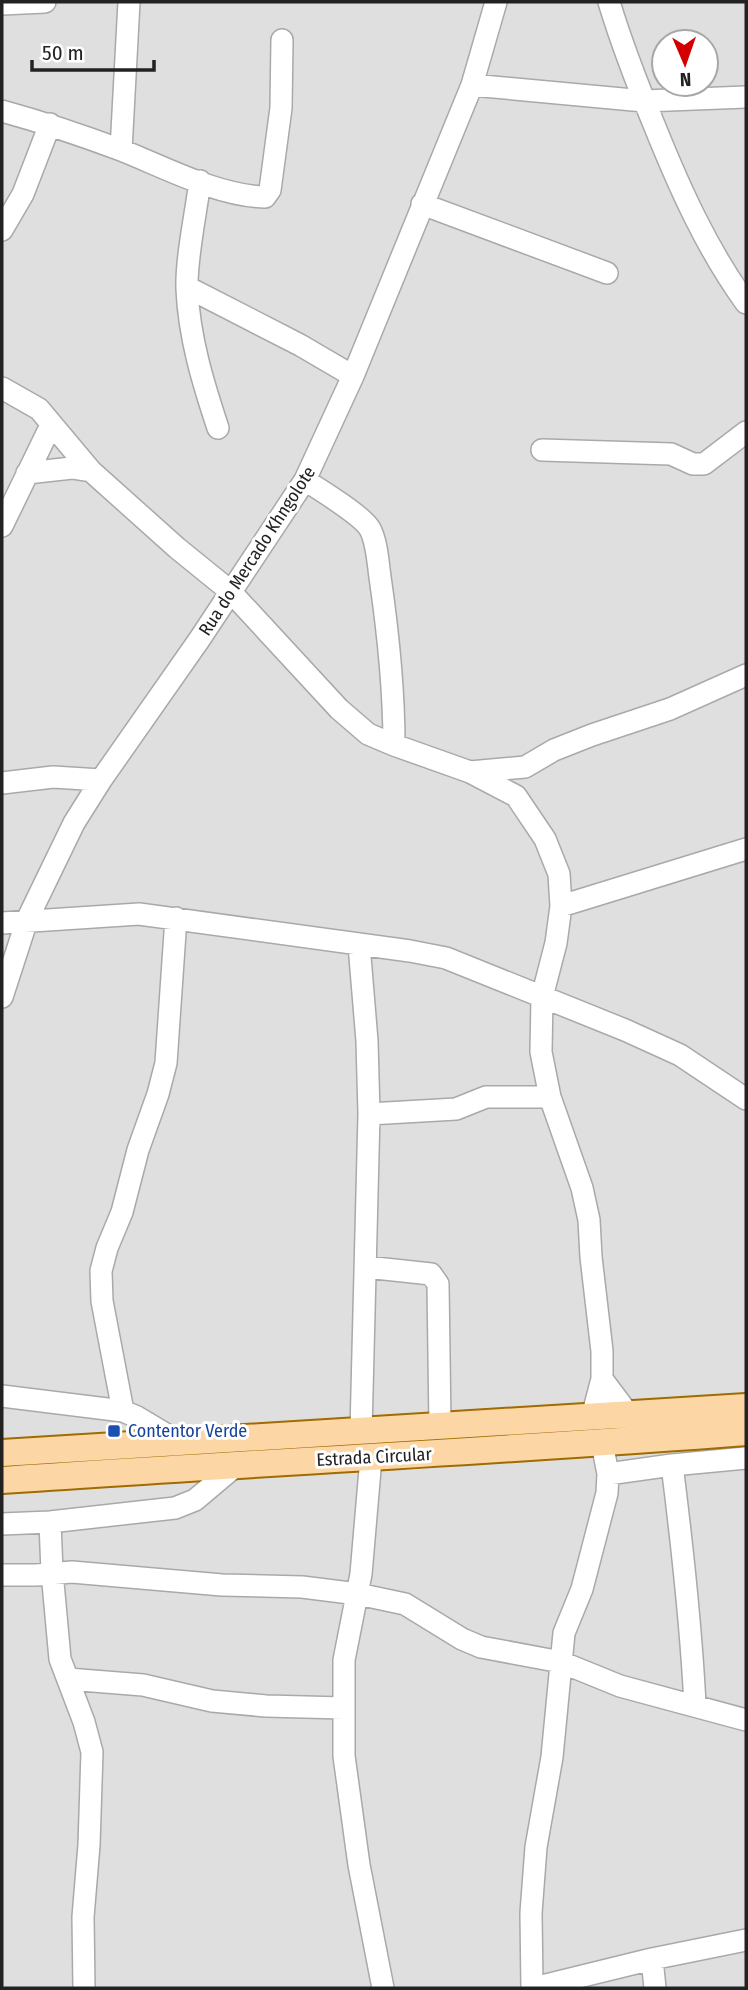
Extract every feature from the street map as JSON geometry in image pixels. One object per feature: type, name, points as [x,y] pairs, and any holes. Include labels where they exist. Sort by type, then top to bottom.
[{"type":"main road","name":"Estrada Circular","points":[[2,1453],[746,1406]]},
{"type":"main road","name":"Estrada Circular","points":[[2,1480],[746,1433]]},
{"type":"street","points":[[2,4],[45,2]]},
{"type":"street","points":[[121,150],[129,2]]},
{"type":"street","name":"Rua do Mercado Khngolote","points":[[2,998],[27,920],[74,823],[305,480],[353,376],[472,85],[496,2]]},
{"type":"street","points":[[608,2],[622,45],[682,193],[727,276],[746,303]]},
{"type":"street","points":[[2,111],[50,124],[200,181],[253,197],[265,197],[270,190],[281,108],[282,40]]},
{"type":"street","points":[[472,85],[644,100],[746,97]]},
{"type":"street","points":[[2,230],[23,194],[50,124]]},
{"type":"street","points":[[200,181],[187,287],[196,355],[218,428]]},
{"type":"street","points":[[422,204],[607,273]]},
{"type":"street","points":[[187,287],[300,345],[353,376]]},
{"type":"street","points":[[2,388],[39,409],[91,471],[230,591],[339,709],[368,734],[470,772],[516,796],[545,839],[559,874],[561,906],[556,943],[542,997],[541,1052],[550,1097],[582,1188],[589,1220],[601,1328],[602,1379],[593,1417]]},
{"type":"street","points":[[2,527],[51,425]]},
{"type":"street","points":[[542,450],[664,453],[681,457],[693,464],[705,464],[746,432]]},
{"type":"street","points":[[27,473],[72,468],[91,471]]},
{"type":"street","points":[[305,480],[370,529],[384,601],[394,745]]},
{"type":"street","points":[[470,772],[525,767],[554,750],[670,709],[746,675]]},
{"type":"street","points":[[516,796],[525,767]]},
{"type":"street","points":[[2,783],[53,777],[101,780]]},
{"type":"street","points":[[561,906],[746,849]]},
{"type":"street","points":[[2,923],[139,914],[446,958],[625,1030],[742,1088]]},
{"type":"street","points":[[123,1411],[102,1301],[101,1271],[122,1212],[138,1150],[166,1063],[176,918]]},
{"type":"street","points":[[359,945],[367,1041],[369,1114],[361,1431]]},
{"type":"street","points":[[369,1114],[456,1109],[486,1097],[550,1097]]},
{"type":"street","points":[[366,1266],[431,1274],[438,1284],[440,1426]]},
{"type":"street","points":[[602,1379],[629,1415]]},
{"type":"street","points":[[2,1396],[123,1411],[137,1416],[179,1442]]},
{"type":"street","points":[[602,1443],[608,1474],[607,1493],[582,1589],[564,1633],[552,1757],[534,1868],[531,1913],[533,1988],[652,1959],[746,1940]]},
{"type":"street","points":[[371,1458],[358,1594],[344,1660],[344,1756],[349,1804],[383,1988]]},
{"type":"street","points":[[608,1474],[746,1458]]},
{"type":"street","points":[[2,1524],[50,1522],[175,1508],[195,1500],[239,1463]]},
{"type":"street","points":[[672,1465],[684,1565],[695,1705]]},
{"type":"street","points":[[50,1522],[61,1659],[92,1752],[83,1917],[84,1988]]},
{"type":"street","points":[[2,1575],[72,1572],[222,1585],[302,1587],[358,1594],[405,1604],[462,1639],[481,1647],[561,1662],[620,1686],[746,1720]]},
{"type":"street","points":[[68,1679],[143,1685],[212,1701],[266,1706],[343,1708]]},
{"type":"street","points":[[652,1959],[655,1988]]},
{"type":"shaded area","points":[[2,2],[746,2],[746,1988],[2,1988]]},
{"type":"place","name":"Contentor Verde","points":[[114,1431]]}]
